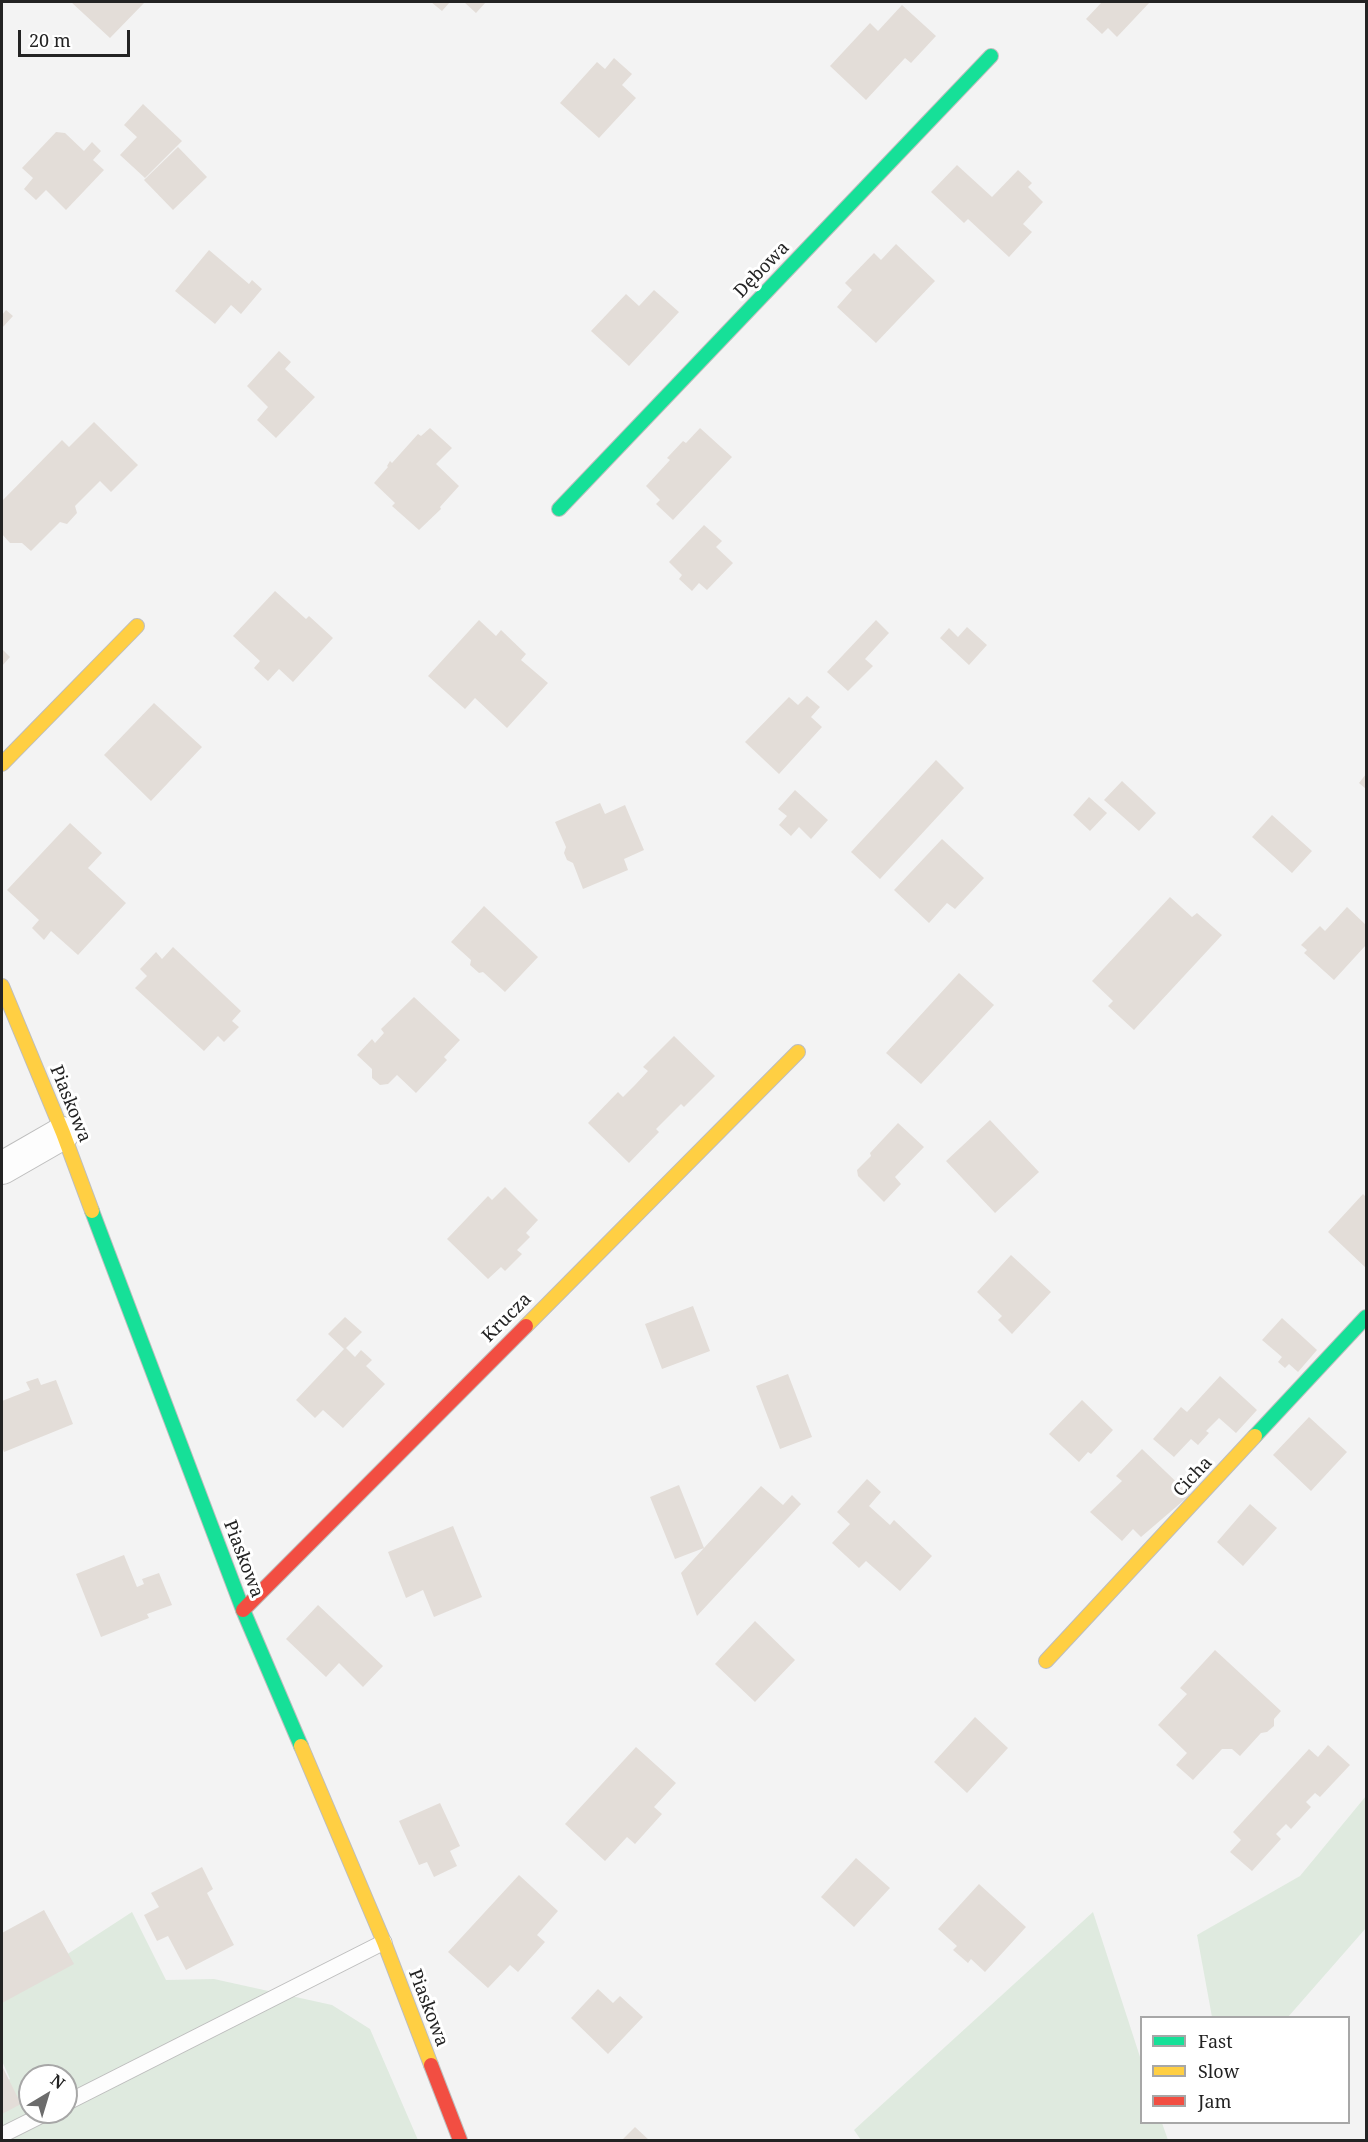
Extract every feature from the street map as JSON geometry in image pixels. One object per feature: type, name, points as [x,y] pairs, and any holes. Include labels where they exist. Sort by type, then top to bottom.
[{"type":"street","name":"Dębowa","points":[[559,509],[991,56]]},
{"type":"street","points":[[2,764],[137,626]]},
{"type":"street","name":"Piaskowa","points":[[2,986],[63,1133],[243,1610],[384,1942],[460,2140]]},
{"type":"street","name":"Krucza","points":[[243,1610],[798,1053]]},
{"type":"street","points":[[2,1168],[63,1133]]},
{"type":"street","name":"Cicha","points":[[1046,1661],[1366,1317]]},
{"type":"lane","points":[[78,2097],[384,1942]]},
{"type":"lane","points":[[2,2135],[24,2124]]},
{"type":"shaded area","points":[[1366,1796],[1366,1928],[1289,2016],[1212,2016],[1197,1935],[1300,1876]]},
{"type":"shaded area","points":[[132,1912],[166,1980],[214,1979],[332,2005],[370,2029],[418,2140],[2,2140],[2,2083],[10,2079],[2,2061],[3,1996]]},
{"type":"shaded area","points":[[1093,1912],[1140,2057],[1140,2124],[1162,2124],[1168,2140],[861,2140],[854,2130]]},
{"type":"building","points":[[71,2],[145,2],[110,38]]},
{"type":"building","points":[[431,2],[450,2],[442,11]]},
{"type":"building","points":[[464,2],[486,2],[476,13]]},
{"type":"building","points":[[1102,2],[1150,2],[1117,37],[1108,28],[1102,34],[1086,19]]},
{"type":"building","points":[[902,5],[936,36],[911,63],[905,58],[866,100],[830,66],[870,23],[878,31]]},
{"type":"building","points":[[614,58],[632,74],[622,85],[636,98],[599,138],[560,103],[597,62],[605,69]]},
{"type":"building","points":[[143,104],[182,141],[145,178],[120,155],[137,137],[124,125]]},
{"type":"building","points":[[56,132],[65,133],[84,151],[92,142],[101,151],[93,160],[104,170],[66,210],[46,190],[36,200],[24,189],[33,178],[22,168]]},
{"type":"building","points":[[178,147],[207,177],[173,210],[144,180]]},
{"type":"building","points":[[957,165],[992,197],[1018,170],[1032,183],[1028,187],[1043,202],[1023,224],[1032,232],[1009,257],[968,219],[964,223],[931,192]]},
{"type":"building","points":[[896,244],[935,281],[876,343],[837,307],[852,290],[845,283],[874,253],[881,260]]},
{"type":"building","points":[[209,250],[249,284],[252,280],[262,289],[241,314],[231,305],[215,324],[175,291]]},
{"type":"building","points":[[654,290],[679,312],[629,366],[591,331],[626,294],[639,306]]},
{"type":"building","points":[[6,310],[13,316],[2,328],[2,315]]},
{"type":"building","points":[[279,351],[291,362],[285,369],[315,397],[276,438],[257,420],[268,407],[247,386]]},
{"type":"building","points":[[94,422],[138,465],[111,492],[100,481],[75,506],[77,513],[67,524],[60,522],[31,551],[22,543],[10,543],[2,534],[2,501],[62,440],[69,447]]},
{"type":"building","points":[[430,428],[452,448],[436,464],[459,486],[440,507],[441,509],[419,530],[392,506],[395,503],[374,483],[388,467],[390,461],[392,463],[418,434],[421,436]]},
{"type":"building","points":[[700,428],[732,457],[673,520],[656,504],[660,500],[646,486],[670,460],[667,458],[683,441],[686,443]]},
{"type":"building","points":[[704,525],[722,541],[716,547],[733,563],[707,590],[699,583],[692,591],[679,579],[682,575],[669,562]]},
{"type":"building","points":[[275,591],[306,619],[309,616],[333,638],[293,682],[279,669],[268,681],[254,668],[260,661],[233,636]]},
{"type":"building","points":[[479,620],[496,636],[501,630],[526,654],[521,660],[548,683],[507,728],[475,698],[465,709],[428,676]]},
{"type":"building","points":[[876,620],[889,633],[865,659],[873,666],[848,691],[827,672]]},
{"type":"building","points":[[967,627],[987,645],[969,665],[940,638],[949,628],[958,637]]},
{"type":"building","points":[[2,649],[10,657],[2,666]]},
{"type":"building","points":[[807,696],[820,707],[811,717],[822,727],[779,774],[745,742],[789,697],[798,705]]},
{"type":"building","points":[[154,703],[202,747],[151,801],[104,755]]},
{"type":"building","points":[[936,760],[964,788],[880,879],[851,852]]},
{"type":"building","points":[[1366,774],[1366,789],[1359,783]]},
{"type":"building","points":[[1122,781],[1156,813],[1139,831],[1104,800]]},
{"type":"building","points":[[795,790],[828,820],[811,839],[799,827],[791,836],[779,825],[787,816],[778,809]]},
{"type":"building","points":[[1089,797],[1107,813],[1090,831],[1073,815]]},
{"type":"building","points":[[600,803],[605,814],[625,805],[644,850],[624,859],[628,870],[583,889],[573,863],[567,860],[564,853],[566,847],[555,822]]},
{"type":"building","points":[[1272,815],[1312,851],[1292,873],[1252,837]]},
{"type":"building","points":[[70,823],[102,853],[88,868],[126,903],[78,955],[51,931],[44,940],[32,928],[39,920],[7,890]]},
{"type":"building","points":[[942,839],[984,878],[955,909],[947,903],[929,923],[894,890]]},
{"type":"building","points":[[1170,897],[1192,917],[1197,913],[1222,935],[1134,1030],[1108,1006],[1113,1001],[1092,981]]},
{"type":"building","points":[[484,906],[538,957],[505,992],[483,972],[479,973],[470,965],[471,960],[451,942]]},
{"type":"building","points":[[1347,907],[1366,925],[1366,945],[1334,980],[1304,953],[1307,950],[1301,945],[1320,926],[1325,931]]},
{"type":"building","points":[[173,947],[241,1011],[232,1021],[239,1027],[224,1042],[218,1036],[204,1051],[135,988],[147,976],[140,969],[156,952],[162,959]]},
{"type":"building","points":[[959,973],[994,1005],[921,1084],[886,1053]]},
{"type":"building","points":[[414,997],[460,1040],[444,1057],[447,1060],[416,1093],[397,1075],[388,1084],[380,1085],[372,1078],[372,1069],[357,1055],[372,1039],[375,1043],[384,1033],[381,1029]]},
{"type":"building","points":[[674,1036],[715,1076],[684,1107],[681,1104],[656,1129],[659,1132],[629,1163],[588,1123],[618,1092],[623,1097],[635,1085],[648,1071],[643,1067]]},
{"type":"building","points":[[990,1120],[1039,1172],[995,1213],[946,1161]]},
{"type":"building","points":[[898,1123],[924,1147],[895,1177],[901,1184],[884,1202],[858,1176],[857,1170]]},
{"type":"building","points":[[505,1187],[538,1220],[526,1233],[530,1237],[517,1250],[522,1254],[505,1271],[501,1267],[488,1279],[447,1239],[488,1196],[492,1200]]},
{"type":"building","points":[[1363,1194],[1366,1197],[1366,1268],[1328,1232]]},
{"type":"building","points":[[1011,1255],[1051,1292],[1012,1334],[998,1320],[1002,1316],[977,1292]]},
{"type":"building","points":[[693,1306],[710,1351],[662,1369],[645,1324]]},
{"type":"building","points":[[345,1317],[362,1332],[346,1348],[355,1357],[361,1350],[372,1360],[366,1366],[385,1384],[343,1428],[323,1410],[315,1418],[296,1400],[344,1349],[328,1334]]},
{"type":"building","points":[[1282,1318],[1317,1350],[1298,1372],[1289,1364],[1285,1368],[1278,1362],[1282,1357],[1262,1340]]},
{"type":"building","points":[[788,1374],[812,1437],[780,1449],[756,1386]]},
{"type":"building","points":[[1220,1376],[1257,1410],[1236,1433],[1219,1418],[1206,1431],[1209,1433],[1198,1445],[1191,1439],[1174,1457],[1153,1439],[1181,1407],[1187,1412]]},
{"type":"building","points":[[38,1378],[41,1385],[56,1380],[73,1424],[4,1452],[2,1401],[30,1390],[26,1382]]},
{"type":"building","points":[[1082,1400],[1113,1430],[1091,1454],[1088,1452],[1079,1462],[1049,1434]]},
{"type":"building","points":[[1309,1417],[1347,1452],[1311,1491],[1273,1455]]},
{"type":"building","points":[[1142,1449],[1190,1495],[1141,1537],[1133,1529],[1122,1541],[1090,1512],[1122,1481],[1116,1476]]},
{"type":"building","points":[[867,1479],[881,1492],[869,1506],[890,1525],[894,1520],[932,1556],[900,1591],[866,1561],[859,1568],[832,1543],[850,1524],[837,1512]]},
{"type":"building","points":[[679,1485],[704,1548],[675,1559],[650,1497]]},
{"type":"building","points":[[761,1486],[783,1505],[792,1495],[801,1504],[697,1616],[681,1573]]},
{"type":"building","points":[[1250,1504],[1277,1528],[1243,1566],[1217,1542]]},
{"type":"building","points":[[453,1526],[482,1597],[434,1617],[423,1590],[406,1598],[388,1552]]},
{"type":"building","points":[[124,1555],[137,1587],[144,1584],[142,1579],[159,1573],[172,1605],[147,1614],[149,1618],[101,1637],[76,1574]]},
{"type":"building","points":[[318,1605],[383,1666],[363,1687],[339,1663],[326,1677],[286,1639]]},
{"type":"building","points":[[755,1621],[795,1660],[755,1702],[715,1664]]},
{"type":"building","points":[[1215,1650],[1281,1711],[1274,1719],[1274,1726],[1267,1732],[1261,1733],[1240,1756],[1232,1749],[1222,1749],[1193,1780],[1176,1765],[1187,1753],[1158,1725],[1187,1694],[1180,1688]]},
{"type":"building","points":[[975,1717],[1008,1748],[967,1793],[934,1762]]},
{"type":"building","points":[[1328,1745],[1350,1765],[1320,1797],[1315,1793],[1306,1802],[1311,1807],[1291,1829],[1286,1824],[1276,1834],[1281,1839],[1252,1871],[1230,1852],[1241,1840],[1233,1832],[1309,1749],[1318,1757]]},
{"type":"building","points":[[636,1747],[676,1783],[654,1807],[662,1814],[635,1844],[627,1837],[605,1861],[565,1824]]},
{"type":"building","points":[[440,1803],[460,1846],[450,1851],[457,1866],[434,1877],[427,1862],[419,1865],[399,1821]]},
{"type":"building","points":[[856,1858],[890,1888],[854,1927],[821,1897]]},
{"type":"building","points":[[202,1867],[213,1889],[207,1893],[234,1945],[186,1970],[168,1936],[157,1941],[144,1915],[159,1907],[151,1893]]},
{"type":"building","points":[[519,1875],[558,1911],[537,1935],[545,1942],[518,1972],[510,1965],[488,1988],[448,1952]]},
{"type":"building","points":[[979,1884],[1026,1927],[985,1972],[971,1959],[968,1963],[953,1950],[957,1946],[938,1929]]},
{"type":"building","points":[[44,1910],[74,1964],[2,2003],[2,1933]]},
{"type":"building","points":[[598,1989],[613,2003],[620,1996],[643,2017],[608,2054],[571,2018]]},
{"type":"building","points":[[2,2066],[18,2098],[18,2106],[2,2114]]},
{"type":"building","points":[[635,2127],[649,2140],[622,2140]]},
{"type":"traffic: fast","points":[[559,509],[991,56]]},
{"type":"traffic: fast","points":[[92,1211],[243,1610],[301,1746]]},
{"type":"traffic: fast","points":[[1255,1436],[1366,1317]]},
{"type":"traffic: slow","points":[[2,764],[137,626]]},
{"type":"traffic: slow","points":[[2,986],[63,1133],[92,1211]]},
{"type":"traffic: slow","points":[[526,1326],[798,1052]]},
{"type":"traffic: slow","points":[[1046,1661],[1255,1436]]},
{"type":"traffic: slow","points":[[301,1746],[384,1942],[431,2065]]},
{"type":"traffic: jam","points":[[243,1610],[526,1326]]},
{"type":"traffic: jam","points":[[431,2065],[460,2140]]}]
